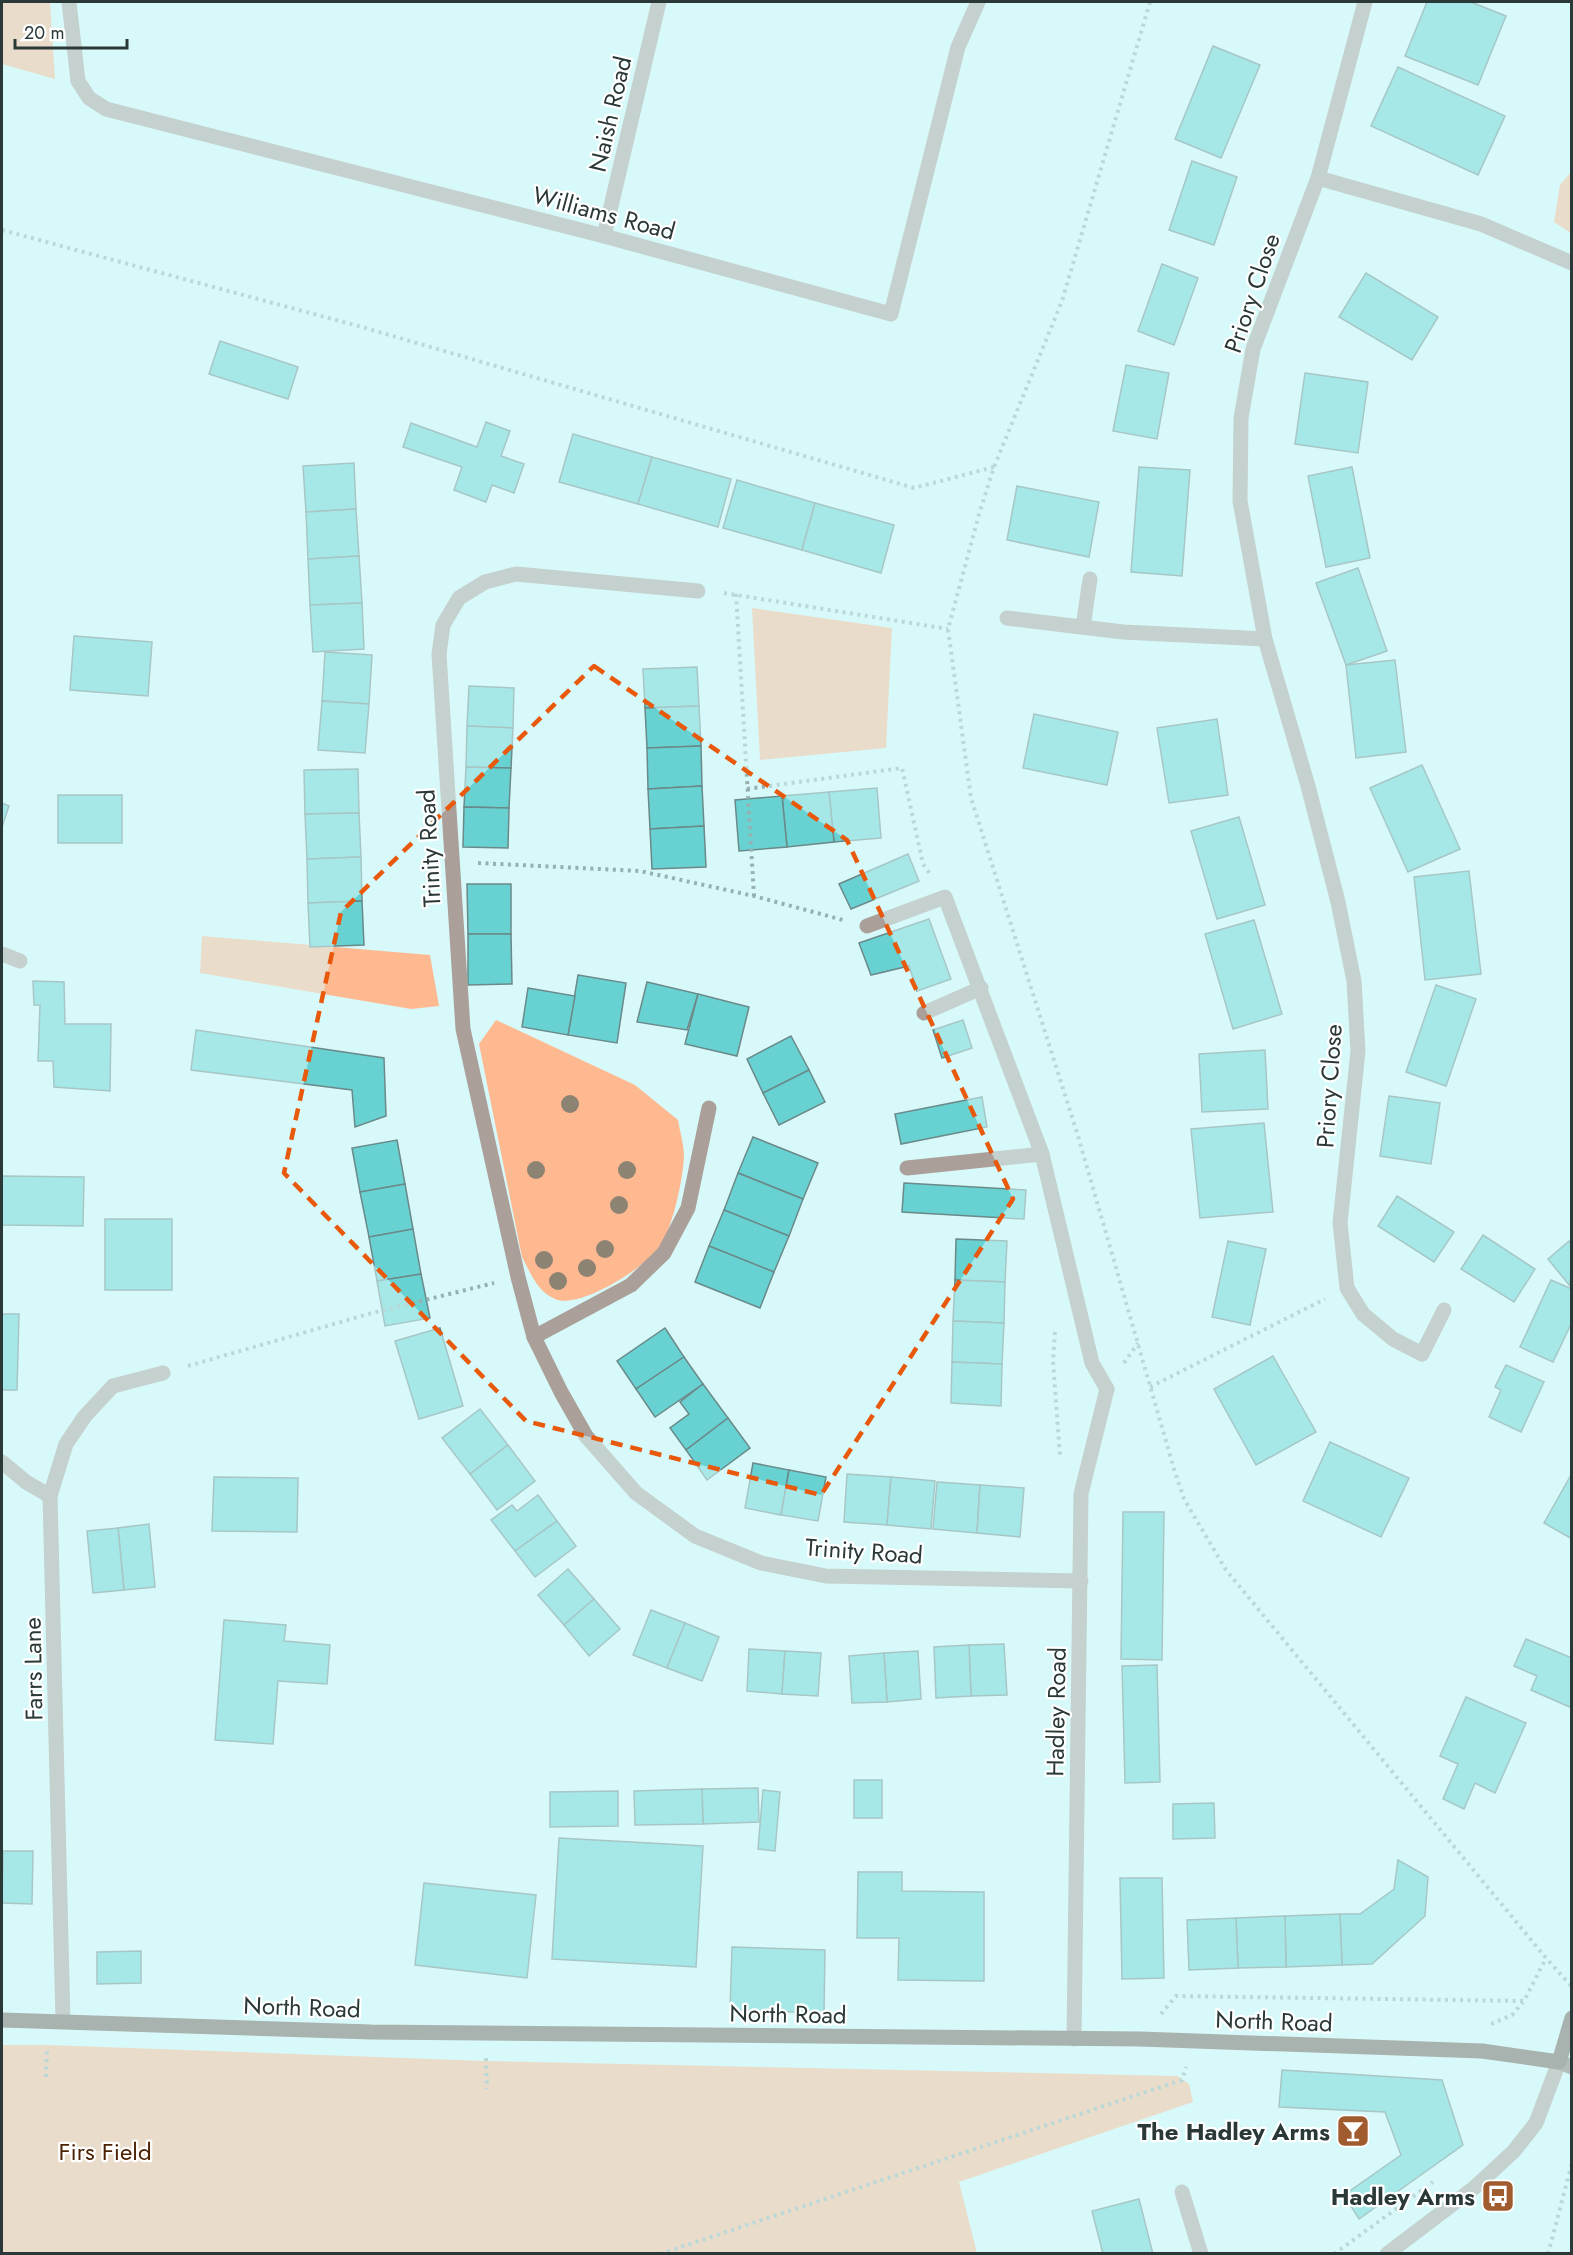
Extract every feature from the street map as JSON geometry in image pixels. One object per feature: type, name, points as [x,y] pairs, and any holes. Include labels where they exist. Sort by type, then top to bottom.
[{"type":"main road","points":[[1565,2065],[1572,2018]]},
{"type":"main road","name":"North Road","points":[[2,2020],[371,2032],[1140,2039],[1482,2051],[1565,2065]]},
{"type":"street","name":"Williams Road","points":[[69,2],[78,81],[89,98],[106,109],[604,236],[891,314],[958,47],[978,2]]},
{"type":"street","name":"Naish Road","points":[[604,236],[659,2]]},
{"type":"street","name":"Priory Close","points":[[1365,2],[1318,178],[1253,349],[1241,418],[1240,501],[1265,639],[1311,798],[1338,902],[1354,981],[1358,1051],[1340,1222],[1347,1288],[1363,1314],[1393,1339],[1422,1354],[1444,1310]]},
{"type":"street","points":[[1318,178],[1481,224],[1572,262]]},
{"type":"street","name":"Trinity Road","points":[[698,591],[516,574],[485,582],[459,598],[443,625],[439,654],[463,1029],[518,1277],[534,1336],[561,1392],[586,1436],[636,1492],[695,1536],[761,1563],[826,1576],[1081,1581]]},
{"type":"street","points":[[1083,627],[1090,579]]},
{"type":"street","points":[[1008,618],[1123,632],[1265,639]]},
{"type":"street","points":[[867,926],[945,897],[1042,1154],[908,1168]]},
{"type":"street","points":[[2,954],[20,961]]},
{"type":"street","points":[[924,1013],[981,988]]},
{"type":"street","points":[[534,1336],[631,1285],[664,1254],[688,1208],[709,1108]]},
{"type":"street","name":"Hadley Road","points":[[1042,1154],[1092,1363],[1107,1389],[1081,1494],[1074,2039]]},
{"type":"street","name":"Farrs Lane","points":[[63,2021],[51,1496],[66,1444],[85,1416],[113,1386],[163,1373]]},
{"type":"street","points":[[2,1462],[26,1482],[51,1496]]},
{"type":"street","points":[[1387,2253],[1474,2188],[1514,2151],[1536,2123],[1565,2065]]},
{"type":"street","points":[[1182,2192],[1201,2253]]},
{"type":"path","points":[[1150,2],[1062,301],[994,467],[948,629],[971,798],[1078,1137],[1184,1499],[1226,1570],[1572,1987]]},
{"type":"path","points":[[2,230],[362,327],[914,488],[994,467]]},
{"type":"path","points":[[698,591],[736,594],[948,629]]},
{"type":"path","points":[[736,594],[754,896]]},
{"type":"path","points":[[747,789],[902,768],[923,864],[945,897]]},
{"type":"path","points":[[452,861],[640,871],[754,896],[867,926]]},
{"type":"path","points":[[163,1373],[372,1313],[518,1277]]},
{"type":"path","points":[[1150,1388],[1347,1288]]},
{"type":"path","points":[[1055,1325],[1053,1361],[1062,1475],[1081,1494]]},
{"type":"path","points":[[1140,2039],[1176,1996],[1524,2001],[1546,1958]]},
{"type":"path","points":[[660,2253],[1182,2080],[1195,2041]]},
{"type":"path","points":[[46,2078],[47,2056]]},
{"type":"path","points":[[1548,2253],[1572,2163]]},
{"type":"path","points":[[1334,2253],[1435,2180]]},
{"type":"highlighted area","points":[[594,666],[847,840],[1013,1199],[821,1495],[526,1421],[284,1173],[341,912]]},
{"type":"green space","points":[[2,2],[50,2],[55,79],[2,64]]},
{"type":"green space","points":[[1571,172],[1571,233],[1554,222],[1560,185]]},
{"type":"green space","points":[[752,608],[892,628],[886,748],[760,760]]},
{"type":"green space","points":[[202,936],[430,955],[439,1006],[411,1009],[200,973]]},
{"type":"green space","points":[[496,1020],[635,1085],[678,1120],[684,1156],[683,1166],[673,1214],[661,1245],[628,1275],[595,1293],[580,1298],[566,1301],[549,1296],[535,1281],[522,1257],[479,1044]]},
{"type":"green space","name":"Firs Field","points":[[2,2045],[486,2061],[1178,2076],[1189,2084],[1193,2102],[959,2182],[977,2253],[2,2254]]},
{"type":"building","points":[[1427,2],[1471,2],[1506,16],[1478,85],[1405,56]]},
{"type":"building","points":[[1213,46],[1260,65],[1221,158],[1175,139]]},
{"type":"building","points":[[1398,67],[1505,116],[1478,175],[1371,126]]},
{"type":"building","points":[[1192,161],[1237,177],[1214,245],[1169,230]]},
{"type":"building","points":[[1162,264],[1198,278],[1174,345],[1138,331]]},
{"type":"building","points":[[1366,273],[1438,317],[1412,360],[1339,317]]},
{"type":"building","points":[[220,341],[298,367],[288,399],[209,374]]},
{"type":"building","points":[[1126,365],[1169,373],[1157,439],[1113,431]]},
{"type":"building","points":[[1305,373],[1368,382],[1358,453],[1295,444]]},
{"type":"building","points":[[486,422],[510,431],[501,456],[524,464],[514,493],[492,485],[486,502],[454,490],[462,467],[403,447],[411,423],[477,447]]},
{"type":"building","points":[[573,434],[652,457],[638,504],[559,482]]},
{"type":"building","points":[[652,457],[731,479],[718,527],[638,504]]},
{"type":"building","points":[[354,463],[356,509],[306,512],[303,466]]},
{"type":"building","points":[[1139,467],[1190,470],[1182,576],[1131,572]]},
{"type":"building","points":[[1352,467],[1370,558],[1326,567],[1308,476]]},
{"type":"building","points":[[737,480],[815,503],[802,550],[723,528]]},
{"type":"building","points":[[1017,486],[1099,502],[1089,557],[1007,540]]},
{"type":"building","points":[[815,503],[894,525],[881,573],[802,550]]},
{"type":"building","points":[[356,509],[359,556],[308,559],[306,512]]},
{"type":"building","points":[[359,556],[362,603],[310,605],[308,559]]},
{"type":"building","points":[[1358,568],[1387,651],[1346,665],[1316,583]]},
{"type":"building","points":[[362,603],[364,649],[313,652],[310,605]]},
{"type":"building","points":[[74,636],[152,642],[148,696],[70,690]]},
{"type":"building","points":[[325,652],[372,655],[369,704],[322,701]]},
{"type":"building","points":[[1395,660],[1406,752],[1356,758],[1346,665]]},
{"type":"building","points":[[697,667],[699,706],[645,708],[643,669]]},
{"type":"building","points":[[469,686],[514,688],[513,728],[467,726]]},
{"type":"building","points":[[322,701],[369,704],[365,753],[318,750]]},
{"type":"building","points":[[699,706],[701,746],[647,748],[645,708]]},
{"type":"building","points":[[1034,714],[1118,732],[1107,785],[1023,768]]},
{"type":"building","points":[[1217,719],[1228,795],[1169,803],[1157,728]]},
{"type":"building","points":[[467,726],[513,728],[511,768],[466,767]]},
{"type":"building","points":[[701,746],[702,786],[648,789],[647,748]]},
{"type":"building","points":[[1422,765],[1460,849],[1408,872],[1370,788]]},
{"type":"building","points":[[466,767],[511,768],[509,808],[464,807]]},
{"type":"building","points":[[358,769],[359,813],[305,814],[304,770]]},
{"type":"building","points":[[702,786],[704,826],[650,829],[648,789]]},
{"type":"building","points":[[877,788],[881,838],[834,842],[829,792]]},
{"type":"building","points":[[829,792],[834,842],[787,847],[782,796]]},
{"type":"building","points":[[58,795],[122,795],[122,843],[58,843]]},
{"type":"building","points":[[782,796],[787,847],[739,851],[735,800]]},
{"type":"building","points":[[2,803],[9,806],[2,827]]},
{"type":"building","points":[[464,807],[509,808],[508,848],[463,847]]},
{"type":"building","points":[[359,813],[361,857],[307,859],[305,814]]},
{"type":"building","points":[[1239,817],[1265,905],[1217,919],[1191,831]]},
{"type":"building","points":[[704,826],[706,867],[652,869],[650,829]]},
{"type":"building","points":[[908,854],[919,881],[851,909],[839,884]]},
{"type":"building","points":[[361,857],[362,901],[308,903],[307,859]]},
{"type":"building","points":[[1469,871],[1481,974],[1425,980],[1414,877]]},
{"type":"building","points":[[467,884],[511,884],[511,934],[468,934]]},
{"type":"building","points":[[362,901],[364,945],[310,947],[308,903]]},
{"type":"building","points":[[929,919],[951,979],[917,991],[909,966],[871,975],[859,943]]},
{"type":"building","points":[[1254,920],[1282,1014],[1233,1029],[1205,934]]},
{"type":"building","points":[[468,934],[511,934],[512,984],[468,985]]},
{"type":"building","points":[[578,975],[626,983],[617,1043],[568,1035]]},
{"type":"building","points":[[33,981],[64,982],[65,1024],[111,1024],[110,1091],[54,1087],[53,1061],[38,1061],[40,1005],[34,1005]]},
{"type":"building","points":[[647,982],[698,994],[687,1030],[637,1022]]},
{"type":"building","points":[[1436,985],[1476,999],[1446,1086],[1406,1072]]},
{"type":"building","points":[[528,988],[575,996],[568,1035],[522,1027]]},
{"type":"building","points":[[698,994],[749,1007],[737,1056],[685,1044]]},
{"type":"building","points":[[963,1020],[972,1048],[942,1058],[933,1030]]},
{"type":"building","points":[[196,1030],[384,1058],[386,1116],[355,1127],[352,1090],[191,1070]]},
{"type":"building","points":[[791,1036],[809,1070],[763,1093],[747,1059]]},
{"type":"building","points":[[1265,1050],[1268,1109],[1202,1112],[1199,1054]]},
{"type":"building","points":[[809,1070],[825,1102],[779,1125],[763,1093]]},
{"type":"building","points":[[1389,1096],[1440,1103],[1431,1164],[1380,1156]]},
{"type":"building","points":[[982,1097],[987,1127],[901,1144],[895,1114]]},
{"type":"building","points":[[1264,1123],[1273,1212],[1200,1218],[1191,1129]]},
{"type":"building","points":[[753,1137],[818,1163],[803,1199],[738,1173]]},
{"type":"building","points":[[397,1140],[405,1184],[360,1192],[352,1148]]},
{"type":"building","points":[[738,1173],[803,1199],[789,1236],[724,1210]]},
{"type":"building","points":[[2,1176],[84,1177],[83,1226],[2,1225]]},
{"type":"building","points":[[904,1183],[1026,1190],[1024,1219],[902,1212]]},
{"type":"building","points":[[405,1184],[413,1229],[369,1237],[360,1192]]},
{"type":"building","points":[[1397,1196],[1454,1232],[1434,1262],[1378,1226]]},
{"type":"building","points":[[724,1210],[789,1236],[774,1272],[709,1246]]},
{"type":"building","points":[[105,1219],[172,1219],[172,1290],[105,1290]]},
{"type":"building","points":[[413,1229],[421,1274],[377,1281],[369,1237]]},
{"type":"building","points":[[1483,1235],[1535,1269],[1514,1302],[1461,1269]]},
{"type":"building","points":[[956,1239],[1007,1241],[1005,1282],[955,1280]]},
{"type":"building","points":[[1228,1241],[1266,1249],[1250,1325],[1212,1317]]},
{"type":"building","points":[[1569,1241],[1572,1245],[1570,1286],[1548,1259]]},
{"type":"building","points":[[709,1246],[774,1272],[760,1308],[695,1282]]},
{"type":"building","points":[[421,1274],[430,1318],[385,1326],[377,1281]]},
{"type":"building","points":[[955,1280],[1005,1282],[1004,1323],[953,1321]]},
{"type":"building","points":[[1551,1280],[1572,1289],[1572,1322],[1553,1362],[1520,1347]]},
{"type":"building","points":[[2,1314],[19,1314],[17,1390],[2,1390]]},
{"type":"building","points":[[953,1321],[1004,1323],[1002,1364],[952,1362]]},
{"type":"building","points":[[440,1328],[463,1406],[419,1419],[395,1341]]},
{"type":"building","points":[[665,1328],[684,1357],[636,1389],[617,1361]]},
{"type":"building","points":[[1273,1356],[1316,1432],[1256,1465],[1214,1389]]},
{"type":"building","points":[[684,1357],[703,1384],[655,1417],[636,1389]]},
{"type":"building","points":[[952,1362],[1002,1364],[1001,1406],[951,1403]]},
{"type":"building","points":[[1506,1365],[1544,1382],[1521,1432],[1489,1417],[1501,1390],[1495,1387]]},
{"type":"building","points":[[703,1384],[728,1418],[686,1450],[670,1428],[689,1414],[680,1402]]},
{"type":"building","points":[[480,1409],[508,1445],[470,1474],[442,1438]]},
{"type":"building","points":[[728,1418],[750,1448],[707,1480],[686,1450]]},
{"type":"building","points":[[1330,1442],[1409,1478],[1381,1537],[1303,1501]]},
{"type":"building","points":[[508,1445],[535,1481],[497,1510],[470,1474]]},
{"type":"building","points":[[753,1463],[789,1470],[781,1515],[745,1508]]},
{"type":"building","points":[[789,1470],[826,1477],[818,1521],[781,1515]]},
{"type":"building","points":[[847,1474],[891,1477],[887,1525],[844,1522]]},
{"type":"building","points":[[1572,1475],[1572,1539],[1544,1523]]},
{"type":"building","points":[[214,1477],[298,1478],[297,1532],[212,1531]]},
{"type":"building","points":[[891,1477],[935,1481],[931,1529],[887,1525]]},
{"type":"building","points":[[937,1482],[980,1485],[977,1533],[933,1529]]},
{"type":"building","points":[[980,1485],[1024,1488],[1020,1537],[977,1533]]},
{"type":"building","points":[[538,1495],[557,1521],[515,1551],[491,1520],[512,1505],[517,1511]]},
{"type":"building","points":[[1123,1512],[1164,1512],[1162,1660],[1121,1659]]},
{"type":"building","points":[[557,1521],[576,1546],[535,1577],[515,1551]]},
{"type":"building","points":[[149,1524],[155,1587],[124,1590],[118,1528]]},
{"type":"building","points":[[118,1528],[124,1590],[93,1593],[87,1531]]},
{"type":"building","points":[[568,1569],[594,1599],[564,1625],[538,1595]]},
{"type":"building","points":[[594,1599],[620,1629],[589,1656],[564,1625]]},
{"type":"building","points":[[651,1610],[685,1623],[667,1668],[633,1655]]},
{"type":"building","points":[[224,1620],[286,1625],[284,1641],[330,1645],[327,1684],[278,1681],[273,1744],[215,1740]]},
{"type":"building","points":[[685,1623],[719,1637],[702,1681],[667,1668]]},
{"type":"building","points":[[1526,1639],[1572,1658],[1572,1708],[1531,1690],[1537,1676],[1514,1666]]},
{"type":"building","points":[[1004,1644],[1007,1695],[971,1696],[969,1645]]},
{"type":"building","points":[[969,1645],[971,1696],[936,1698],[934,1647]]},
{"type":"building","points":[[749,1649],[785,1651],[782,1694],[747,1691]]},
{"type":"building","points":[[785,1651],[821,1653],[818,1696],[782,1694]]},
{"type":"building","points":[[918,1651],[921,1699],[887,1702],[884,1653]]},
{"type":"building","points":[[884,1653],[887,1702],[852,1703],[849,1656]]},
{"type":"building","points":[[1157,1665],[1160,1782],[1125,1783],[1122,1666]]},
{"type":"building","points":[[1466,1697],[1526,1723],[1495,1793],[1475,1783],[1464,1809],[1443,1799],[1458,1764],[1440,1756]]},
{"type":"building","points":[[854,1780],[882,1780],[882,1818],[854,1818]]},
{"type":"building","points":[[758,1788],[759,1822],[703,1824],[702,1789]]},
{"type":"building","points":[[702,1789],[703,1824],[635,1825],[634,1791]]},
{"type":"building","points":[[763,1790],[780,1792],[775,1851],[758,1849]]},
{"type":"building","points":[[618,1791],[618,1826],[550,1827],[550,1792]]},
{"type":"building","points":[[1214,1803],[1215,1838],[1173,1839],[1173,1804]]},
{"type":"building","points":[[559,1838],[703,1846],[696,1967],[552,1959]]},
{"type":"building","points":[[3,1851],[33,1851],[32,1904],[2,1903]]},
{"type":"building","points":[[1398,1860],[1428,1877],[1425,1916],[1372,1964],[1342,1965],[1340,1914],[1360,1914],[1394,1889]]},
{"type":"building","points":[[858,1872],[902,1872],[902,1891],[984,1892],[984,1981],[898,1980],[899,1938],[857,1938]]},
{"type":"building","points":[[1120,1878],[1162,1878],[1164,1978],[1122,1979]]},
{"type":"building","points":[[424,1883],[536,1895],[527,1978],[415,1965]]},
{"type":"building","points":[[1340,1914],[1342,1965],[1286,1967],[1285,1916]]},
{"type":"building","points":[[1285,1916],[1286,1967],[1238,1968],[1236,1918]]},
{"type":"building","points":[[1236,1918],[1238,1968],[1189,1970],[1187,1920]]},
{"type":"building","points":[[732,1947],[825,1950],[824,2013],[730,2010]]},
{"type":"building","points":[[141,1951],[141,1983],[97,1984],[97,1952]]},
{"type":"building","points":[[1282,2070],[1442,2080],[1463,2145],[1359,2219],[1344,2195],[1401,2155],[1385,2112],[1279,2107]]},
{"type":"building","points":[[1139,2199],[1153,2254],[1103,2254],[1092,2211]]},
{"type":"place","name":"The Hadley Arms","points":[[1353,2131]]},
{"type":"place","name":"Hadley Arms","points":[[1498,2196]]}]
